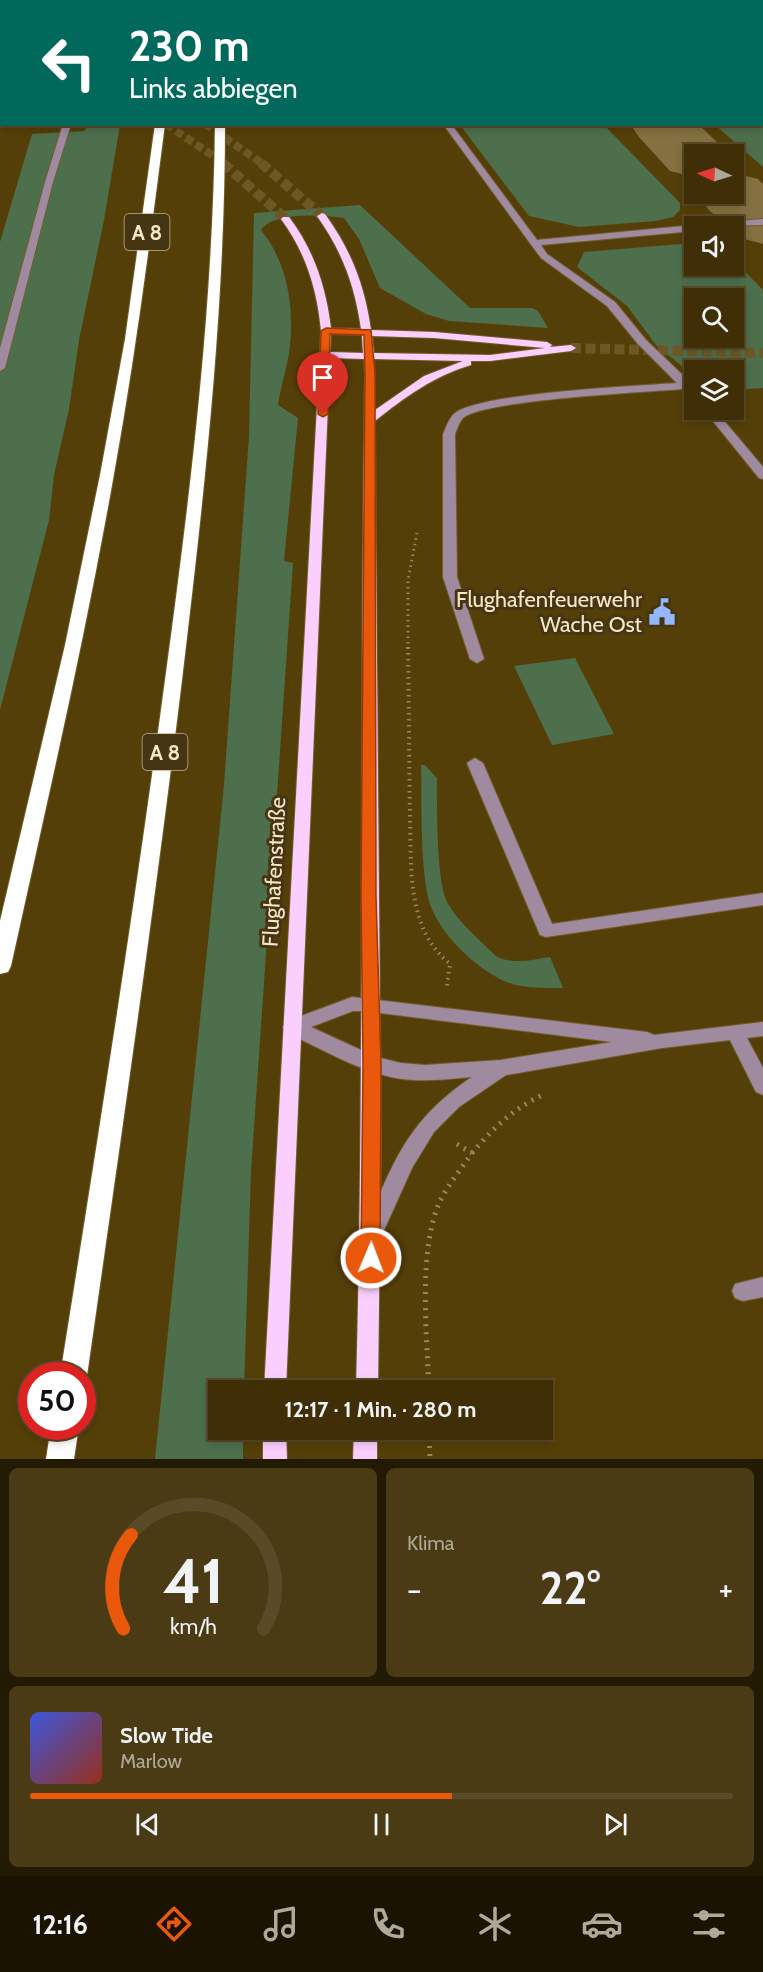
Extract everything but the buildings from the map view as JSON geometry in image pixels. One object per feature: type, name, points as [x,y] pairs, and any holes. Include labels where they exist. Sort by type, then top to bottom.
[{"type":"highway","name":"A 8","points":[[0,966],[73,645],[107,475],[131,339],[160,126]]},
{"type":"highway","name":"A 8","points":[[75,1362],[159,795],[188,569],[213,301],[220,126]]},
{"type":"highway","points":[[60,1459],[63,1440]]},
{"type":"main road","points":[[322,216],[340,242],[353,269],[363,299],[369,356],[368,896],[372,1064],[367,1380]]},
{"type":"main road","name":"Flughafenstraße","points":[[275,1380],[326,331],[321,294],[310,260],[286,219]]},
{"type":"main road","points":[[326,331],[492,339],[571,348],[489,358],[452,367],[432,375],[406,391],[370,420]]},
{"type":"main road","points":[[325,355],[489,358]]},
{"type":"main road","points":[[275,1440],[275,1459]]},
{"type":"main road","points":[[365,1459],[366,1440]]},
{"type":"lane","points":[[0,368],[65,126]]},
{"type":"lane","points":[[448,126],[543,256],[611,304],[642,342],[684,382]]},
{"type":"lane","points":[[744,224],[763,222]]},
{"type":"lane","points":[[534,243],[684,229]]},
{"type":"lane","points":[[477,659],[450,577],[449,434],[458,416],[476,407],[510,401],[684,389]]},
{"type":"lane","points":[[717,420],[763,475]]},
{"type":"lane","points":[[475,763],[546,931],[763,899]]},
{"type":"lane","points":[[292,1028],[352,1004],[370,1004],[662,1041]]},
{"type":"lane","points":[[292,1028],[372,1064],[401,1071],[425,1073],[501,1068],[662,1041],[763,1029]]},
{"type":"lane","points":[[736,1034],[763,1087]]},
{"type":"lane","points":[[371,1236],[407,1157],[427,1126],[448,1105],[501,1068]]},
{"type":"path","points":[[420,526],[411,552],[408,579],[408,748],[412,878],[414,898],[427,940],[440,957],[450,964],[443,1014]]},
{"type":"path","points":[[429,1380],[428,1278],[433,1222],[442,1198],[492,1128],[533,1099],[551,1092]]},
{"type":"path","points":[[427,1126],[472,1153]]},
{"type":"path","points":[[429,1440],[430,1459]]},
{"type":"green space","points":[[88,126],[120,126],[104,220],[79,340],[69,409],[54,475],[49,520],[0,710],[0,242],[32,134],[84,131]]},
{"type":"green space","points":[[461,126],[605,126],[680,203],[680,210],[673,217],[656,221],[579,227],[529,216]]},
{"type":"green space","points":[[716,126],[763,126],[763,167],[744,150],[744,144],[737,144]]},
{"type":"green space","points":[[360,205],[470,308],[532,308],[538,311],[548,328],[449,321],[426,314],[380,288],[359,239],[344,218],[313,215],[288,217],[267,224],[261,230],[270,242],[283,270],[291,315],[288,360],[278,405],[298,418],[284,561],[293,563],[251,1171],[244,1380],[208,1380],[208,1440],[243,1440],[243,1459],[155,1459],[224,785],[249,436],[254,213]]},
{"type":"green space","points":[[681,244],[684,244],[684,276],[744,276],[744,270],[763,290],[763,388],[744,389],[744,360],[684,360],[684,368],[656,345],[627,306],[577,267],[584,252]]},
{"type":"green space","points":[[575,658],[614,734],[552,745],[514,666]]},
{"type":"green space","points":[[421,765],[425,765],[437,778],[438,842],[443,891],[447,902],[457,917],[496,956],[515,961],[550,957],[563,988],[533,987],[504,981],[467,956],[437,919],[427,893],[425,877],[422,846]]},
{"type":"taxiway","points":[[663,126],[684,147]]},
{"type":"taxiway","points":[[744,204],[763,222]]},
{"type":"tunnel","points":[[169,126],[225,164]]},
{"type":"tunnel","points":[[208,126],[263,164]]},
{"type":"tunnel","points":[[223,163],[286,219]]},
{"type":"tunnel","points":[[261,163],[322,216]]},
{"type":"tunnel","points":[[571,348],[763,353]]},
{"type":"place","name":"Flughafenfeuerwehr Wache Ost","points":[[662,612]]},
{"type":"route","points":[[323,414],[326,331],[368,332],[370,374],[368,896],[372,1064],[371,1258]]}]
